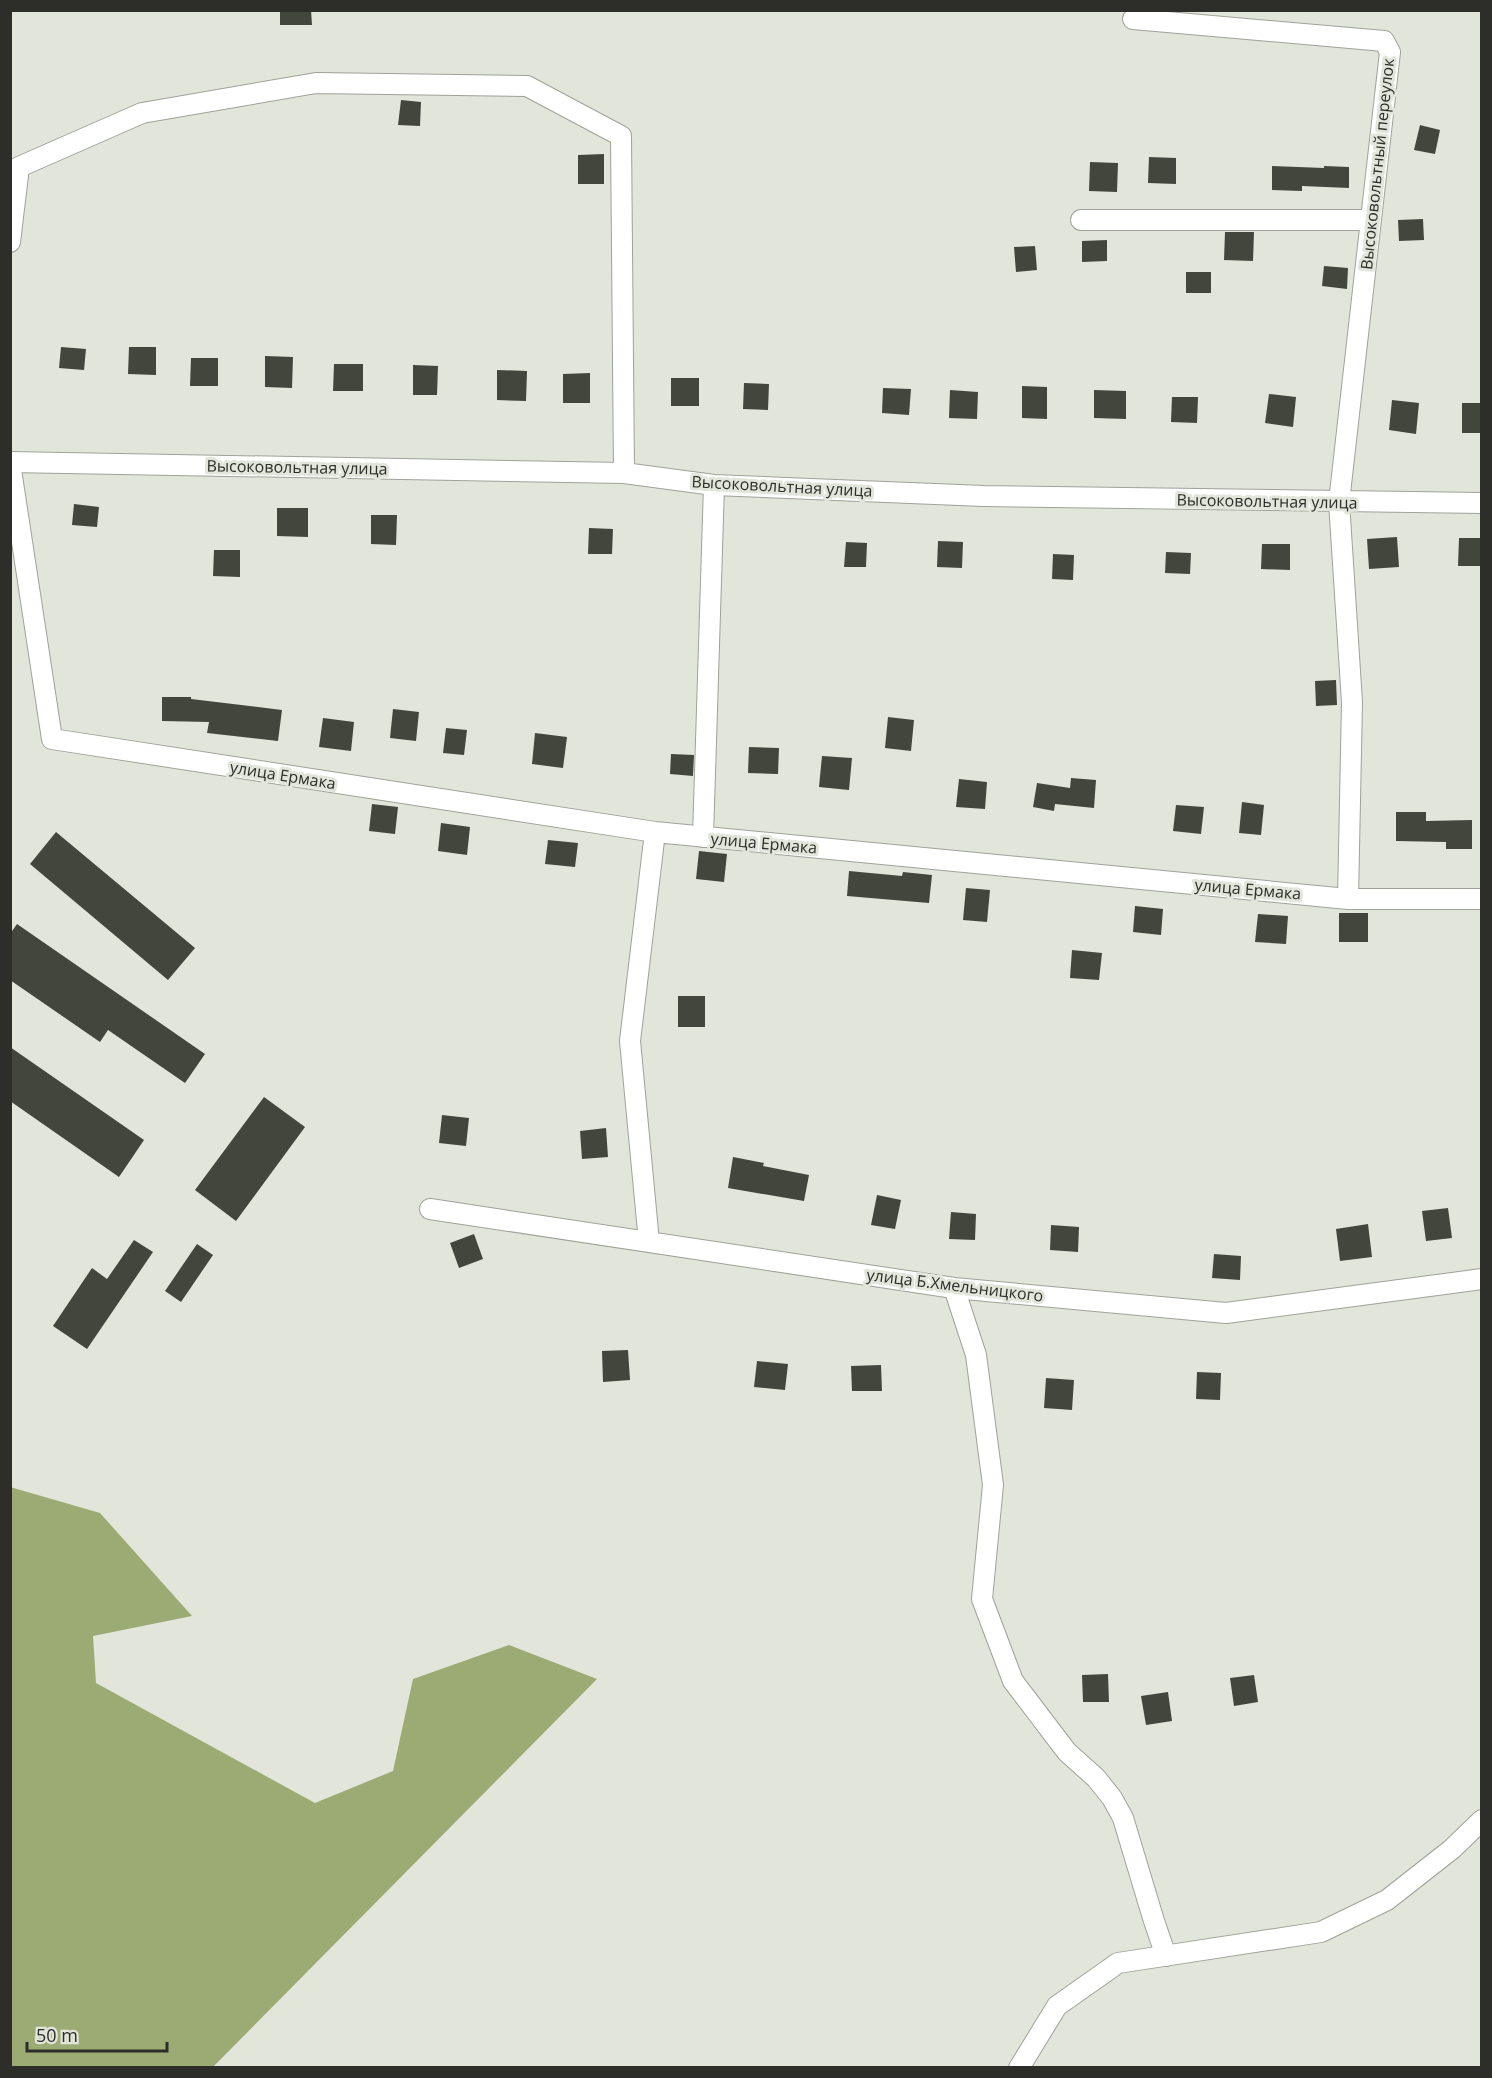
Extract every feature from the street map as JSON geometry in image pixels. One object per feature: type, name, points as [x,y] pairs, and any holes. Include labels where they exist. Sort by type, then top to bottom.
[{"type":"street","name":"Высоковольтный переулок","points":[[1133,19],[1384,40],[1390,52],[1339,502],[1352,702],[1348,899]]},
{"type":"street","points":[[10,242],[19,167],[142,113],[316,83],[527,86],[621,136],[624,473]]},
{"type":"street","points":[[1081,220],[1371,220]]},
{"type":"street","name":"Высоковольтная улица","points":[[10,462],[624,473],[714,485],[984,496],[1482,503]]},
{"type":"street","name":"улица Ермака","points":[[10,462],[52,739],[655,832],[1348,899],[1482,899]]},
{"type":"street","points":[[703,837],[714,485]]},
{"type":"street","points":[[649,1242],[630,1041],[655,832]]},
{"type":"street","name":"улица Б.Хмельницкого","points":[[430,1209],[954,1288],[1226,1313],[1482,1279]]},
{"type":"street","points":[[954,1288],[976,1355],[993,1485],[982,1599],[1013,1681],[1067,1752],[1096,1779],[1118,1808],[1166,1956]]},
{"type":"street","points":[[1019,2067],[1057,2006],[1118,1963],[1321,1932],[1387,1900],[1452,1849],[1482,1820]]},
{"type":"green space","points":[[10,1487],[100,1513],[192,1616],[93,1636],[96,1683],[315,1803],[393,1771],[413,1679],[509,1645],[597,1679],[213,2067],[11,2067]]},
{"type":"building","points":[[280,10],[311,10],[312,25],[280,25]]},
{"type":"building","points":[[401,100],[421,102],[420,126],[398,125]]},
{"type":"building","points":[[1420,125],[1440,130],[1435,154],[1414,150]]},
{"type":"building","points":[[604,154],[604,184],[578,184],[578,155]]},
{"type":"building","points":[[1149,157],[1176,158],[1176,184],[1148,183]]},
{"type":"building","points":[[1090,162],[1118,163],[1117,192],[1089,191]]},
{"type":"building","points":[[1272,166],[1349,167],[1349,188],[1302,186],[1302,191],[1272,190]]},
{"type":"building","points":[[1423,219],[1424,240],[1399,241],[1398,220]]},
{"type":"building","points":[[1225,232],[1254,232],[1253,261],[1224,260]]},
{"type":"building","points":[[1107,240],[1107,261],[1082,262],[1082,241]]},
{"type":"building","points":[[1035,246],[1037,270],[1016,272],[1014,247]]},
{"type":"building","points":[[1324,266],[1348,268],[1347,289],[1322,286]]},
{"type":"building","points":[[1186,272],[1211,272],[1211,293],[1186,293]]},
{"type":"building","points":[[61,347],[86,349],[84,370],[59,368]]},
{"type":"building","points":[[129,347],[156,347],[156,375],[128,374]]},
{"type":"building","points":[[265,356],[293,357],[292,388],[265,387]]},
{"type":"building","points":[[191,358],[218,358],[218,386],[190,386]]},
{"type":"building","points":[[334,364],[363,364],[363,391],[333,391]]},
{"type":"building","points":[[413,365],[438,366],[437,395],[413,395]]},
{"type":"building","points":[[497,370],[527,371],[526,401],[497,400]]},
{"type":"building","points":[[590,373],[590,403],[563,403],[563,374]]},
{"type":"building","points":[[671,378],[699,378],[699,406],[671,406]]},
{"type":"building","points":[[744,383],[769,384],[768,410],[743,409]]},
{"type":"building","points":[[1022,386],[1047,387],[1047,419],[1022,418]]},
{"type":"building","points":[[883,388],[911,389],[909,415],[882,413]]},
{"type":"building","points":[[950,390],[978,392],[977,419],[949,418]]},
{"type":"building","points":[[1094,390],[1126,391],[1126,419],[1094,418]]},
{"type":"building","points":[[1269,394],[1296,397],[1293,427],[1265,423]]},
{"type":"building","points":[[1172,397],[1198,397],[1197,423],[1171,422]]},
{"type":"building","points":[[1392,400],[1419,403],[1416,434],[1389,430]]},
{"type":"building","points":[[1462,403],[1482,403],[1482,433],[1462,433]]},
{"type":"building","points":[[74,504],[99,507],[97,527],[72,525]]},
{"type":"building","points":[[277,508],[308,508],[308,537],[277,536]]},
{"type":"building","points":[[371,515],[397,515],[396,545],[371,544]]},
{"type":"building","points":[[589,528],[613,529],[612,554],[588,554]]},
{"type":"building","points":[[1397,537],[1399,567],[1369,569],[1367,539]]},
{"type":"building","points":[[1459,538],[1482,538],[1482,566],[1458,566]]},
{"type":"building","points":[[938,541],[963,542],[962,568],[937,567]]},
{"type":"building","points":[[846,542],[867,543],[866,567],[844,567]]},
{"type":"building","points":[[1262,544],[1290,544],[1290,570],[1261,569]]},
{"type":"building","points":[[214,550],[240,550],[240,577],[213,576]]},
{"type":"building","points":[[1166,552],[1191,553],[1190,574],[1165,573]]},
{"type":"building","points":[[1053,554],[1074,555],[1073,580],[1052,579]]},
{"type":"building","points":[[1336,680],[1337,705],[1316,706],[1315,681]]},
{"type":"building","points":[[162,697],[191,697],[191,699],[282,710],[278,741],[207,733],[209,722],[162,721]]},
{"type":"building","points":[[393,709],[419,712],[416,741],[390,738]]},
{"type":"building","points":[[888,717],[914,720],[911,751],[885,748]]},
{"type":"building","points":[[323,718],[354,722],[351,751],[319,747]]},
{"type":"building","points":[[446,728],[467,730],[464,755],[443,753]]},
{"type":"building","points":[[535,733],[567,737],[563,768],[532,764]]},
{"type":"building","points":[[749,747],[779,748],[778,774],[748,773]]},
{"type":"building","points":[[671,754],[694,755],[693,776],[670,774]]},
{"type":"building","points":[[822,756],[852,758],[849,790],[819,787]]},
{"type":"building","points":[[1071,778],[1096,780],[1094,808],[1055,804],[1054,811],[1033,807],[1037,783],[1070,788]]},
{"type":"building","points":[[959,779],[987,782],[985,809],[956,807]]},
{"type":"building","points":[[1242,802],[1264,805],[1261,835],[1239,833]]},
{"type":"building","points":[[372,804],[398,807],[395,834],[369,831]]},
{"type":"building","points":[[1176,805],[1204,807],[1201,834],[1173,831]]},
{"type":"building","points":[[1396,812],[1426,812],[1426,821],[1472,820],[1472,849],[1446,849],[1446,842],[1396,841]]},
{"type":"building","points":[[441,823],[470,827],[467,855],[438,851]]},
{"type":"building","points":[[56,832],[195,948],[168,980],[30,864]]},
{"type":"building","points":[[548,840],[578,843],[575,867],[545,864]]},
{"type":"building","points":[[699,851],[727,854],[724,882],[696,879]]},
{"type":"building","points":[[849,871],[902,876],[903,872],[932,875],[929,903],[847,896]]},
{"type":"building","points":[[966,888],[990,890],[987,922],[963,920]]},
{"type":"building","points":[[1135,906],[1163,909],[1161,935],[1133,932]]},
{"type":"building","points":[[1339,913],[1368,913],[1368,942],[1339,942]]},
{"type":"building","points":[[1258,914],[1288,916],[1286,944],[1255,942]]},
{"type":"building","points":[[17,924],[205,1054],[185,1083],[108,1030],[100,1042],[10,980],[10,934]]},
{"type":"building","points":[[1072,950],[1102,953],[1099,980],[1070,978]]},
{"type":"building","points":[[678,996],[705,996],[705,1027],[678,1027]]},
{"type":"building","points":[[10,1047],[144,1140],[119,1177],[10,1101]]},
{"type":"building","points":[[264,1097],[305,1127],[236,1221],[195,1190]]},
{"type":"building","points":[[442,1115],[469,1118],[466,1146],[439,1143]]},
{"type":"building","points":[[606,1128],[608,1157],[582,1159],[580,1131]]},
{"type":"building","points":[[733,1157],[764,1163],[763,1166],[809,1175],[804,1201],[728,1188]]},
{"type":"building","points":[[877,1195],[901,1200],[895,1229],[871,1225]]},
{"type":"building","points":[[1448,1208],[1452,1238],[1426,1241],[1422,1211]]},
{"type":"building","points":[[951,1212],[976,1214],[975,1240],[949,1239]]},
{"type":"building","points":[[1368,1224],[1372,1257],[1340,1261],[1336,1229]]},
{"type":"building","points":[[1051,1225],[1079,1227],[1078,1252],[1050,1250]]},
{"type":"building","points":[[474,1234],[483,1259],[459,1268],[450,1243]]},
{"type":"building","points":[[134,1240],[153,1252],[87,1349],[53,1326],[92,1268],[107,1279]]},
{"type":"building","points":[[197,1244],[213,1255],[181,1302],[165,1291]]},
{"type":"building","points":[[1214,1254],[1241,1256],[1240,1280],[1212,1278]]},
{"type":"building","points":[[628,1350],[630,1380],[603,1382],[602,1351]]},
{"type":"building","points":[[757,1361],[788,1364],[785,1390],[754,1387]]},
{"type":"building","points":[[881,1365],[882,1391],[852,1391],[851,1366]]},
{"type":"building","points":[[1197,1372],[1221,1373],[1220,1400],[1196,1399]]},
{"type":"building","points":[[1046,1378],[1074,1380],[1072,1410],[1044,1408]]},
{"type":"building","points":[[1108,1674],[1109,1702],[1083,1702],[1082,1675]]},
{"type":"building","points":[[1254,1675],[1258,1702],[1234,1706],[1230,1678]]},
{"type":"building","points":[[1168,1692],[1172,1721],[1146,1725],[1141,1696]]}]
